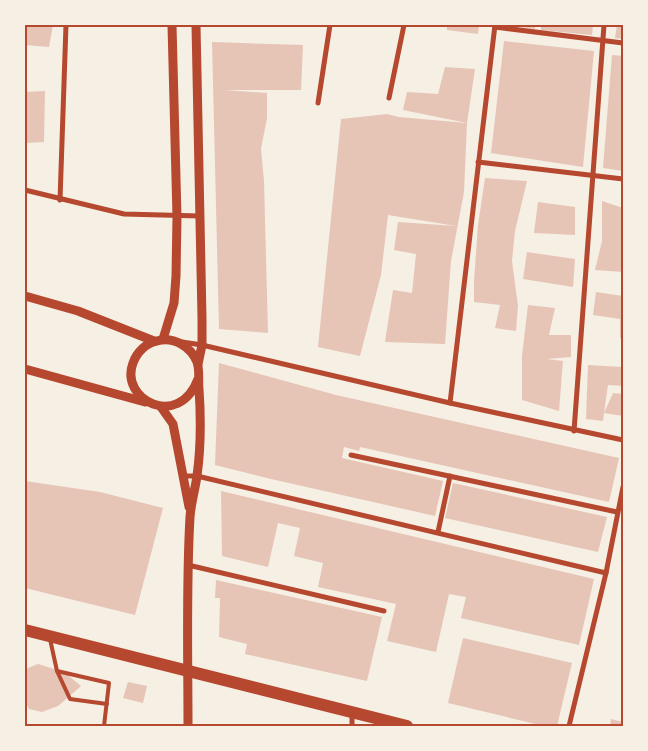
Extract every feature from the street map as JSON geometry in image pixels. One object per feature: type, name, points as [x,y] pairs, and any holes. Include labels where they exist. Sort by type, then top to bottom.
[{"type":"main road","points":[[25,630],[407,726]]},
{"type":"street","points":[[60,200],[66,25]]},
{"type":"street","points":[[151,404],[139,394],[132,380],[132,364],[140,350],[159,340],[174,303],[177,217],[172,25]]},
{"type":"street","points":[[188,726],[188,565],[190,514],[197,476],[201,409],[198,364],[202,345],[196,25]]},
{"type":"street","points":[[318,103],[330,25]]},
{"type":"street","points":[[389,98],[404,25]]},
{"type":"street","points":[[574,431],[604,25]]},
{"type":"street","points":[[450,403],[495,26],[623,43]]},
{"type":"street","points":[[478,162],[623,179]]},
{"type":"street","points":[[25,190],[124,214],[177,217],[200,216]]},
{"type":"street","points":[[25,296],[78,311],[159,340],[202,345],[574,431],[623,440]]},
{"type":"street","points":[[178,342],[190,351],[198,364]]},
{"type":"street","points":[[25,369],[161,407],[174,406],[185,400],[194,391],[198,379]]},
{"type":"street","points":[[161,407],[173,424],[190,514]]},
{"type":"street","points":[[351,455],[617,512]]},
{"type":"street","points":[[184,476],[197,476],[606,573]]},
{"type":"street","points":[[438,532],[450,476]]},
{"type":"street","points":[[569,726],[606,573],[623,487]]},
{"type":"street","points":[[188,565],[384,611]]},
{"type":"street","points":[[352,713],[352,726]]},
{"type":"lane","points":[[49,637],[57,671],[70,699],[107,704]]},
{"type":"lane","points":[[57,671],[109,682],[104,726]]},
{"type":"building","points":[[25,25],[53,25],[49,47],[25,45]]},
{"type":"building","points":[[447,25],[479,25],[478,34],[447,30]]},
{"type":"building","points":[[535,25],[535,29],[513,26]]},
{"type":"building","points":[[541,25],[593,25],[592,35],[541,30]]},
{"type":"building","points":[[617,25],[623,25],[623,39],[615,38]]},
{"type":"building","points":[[504,41],[594,51],[583,167],[491,153]]},
{"type":"building","points":[[212,42],[303,45],[301,90],[224,90],[267,93],[267,118],[261,149],[264,181],[268,333],[219,329]]},
{"type":"building","points":[[612,55],[623,56],[623,171],[603,168]]},
{"type":"building","points":[[445,67],[475,69],[467,123],[403,110],[407,92],[438,94]]},
{"type":"building","points":[[45,91],[44,142],[25,143],[25,92]]},
{"type":"building","points":[[387,114],[399,117],[467,123],[464,192],[451,261],[445,344],[385,342],[393,290],[412,293],[416,254],[394,250],[398,222],[456,226],[388,215],[381,275],[360,356],[318,347],[341,119]]},
{"type":"building","points":[[485,178],[527,181],[515,231],[512,261],[518,306],[516,331],[495,328],[500,305],[474,302],[478,225]]},
{"type":"building","points":[[602,201],[623,208],[623,272],[595,270],[602,241]]},
{"type":"building","points":[[538,202],[575,207],[575,235],[534,233]]},
{"type":"building","points":[[527,252],[575,259],[573,287],[523,279]]},
{"type":"building","points":[[596,292],[623,296],[623,338],[620,338],[620,319],[593,315]]},
{"type":"building","points":[[528,305],[555,308],[549,335],[571,335],[571,357],[547,359],[563,361],[559,411],[522,400],[522,356]]},
{"type":"building","points":[[219,363],[336,395],[619,458],[609,502],[360,447],[359,451],[344,447],[342,458],[443,481],[435,516],[215,465]]},
{"type":"building","points":[[588,365],[623,367],[623,386],[608,385],[603,421],[586,419]]},
{"type":"building","points":[[613,393],[623,394],[623,416],[604,413]]},
{"type":"building","points":[[25,481],[100,492],[163,508],[135,615],[25,588]]},
{"type":"building","points":[[453,483],[607,517],[598,552],[445,518]]},
{"type":"building","points":[[221,491],[594,579],[579,645],[461,618],[466,597],[449,594],[436,652],[387,641],[396,604],[318,587],[323,563],[294,556],[300,528],[278,523],[268,567],[222,556]]},
{"type":"building","points":[[216,580],[382,617],[367,681],[245,654],[247,644],[219,637],[220,598],[215,598]]},
{"type":"building","points":[[463,638],[572,663],[557,726],[544,726],[448,703]]},
{"type":"building","points":[[38,664],[64,672],[81,686],[58,706],[42,712],[29,709],[25,701],[25,672],[28,668]]},
{"type":"building","points":[[128,682],[147,686],[143,703],[123,698]]},
{"type":"building","points":[[611,719],[623,722],[623,726],[610,726]]}]
